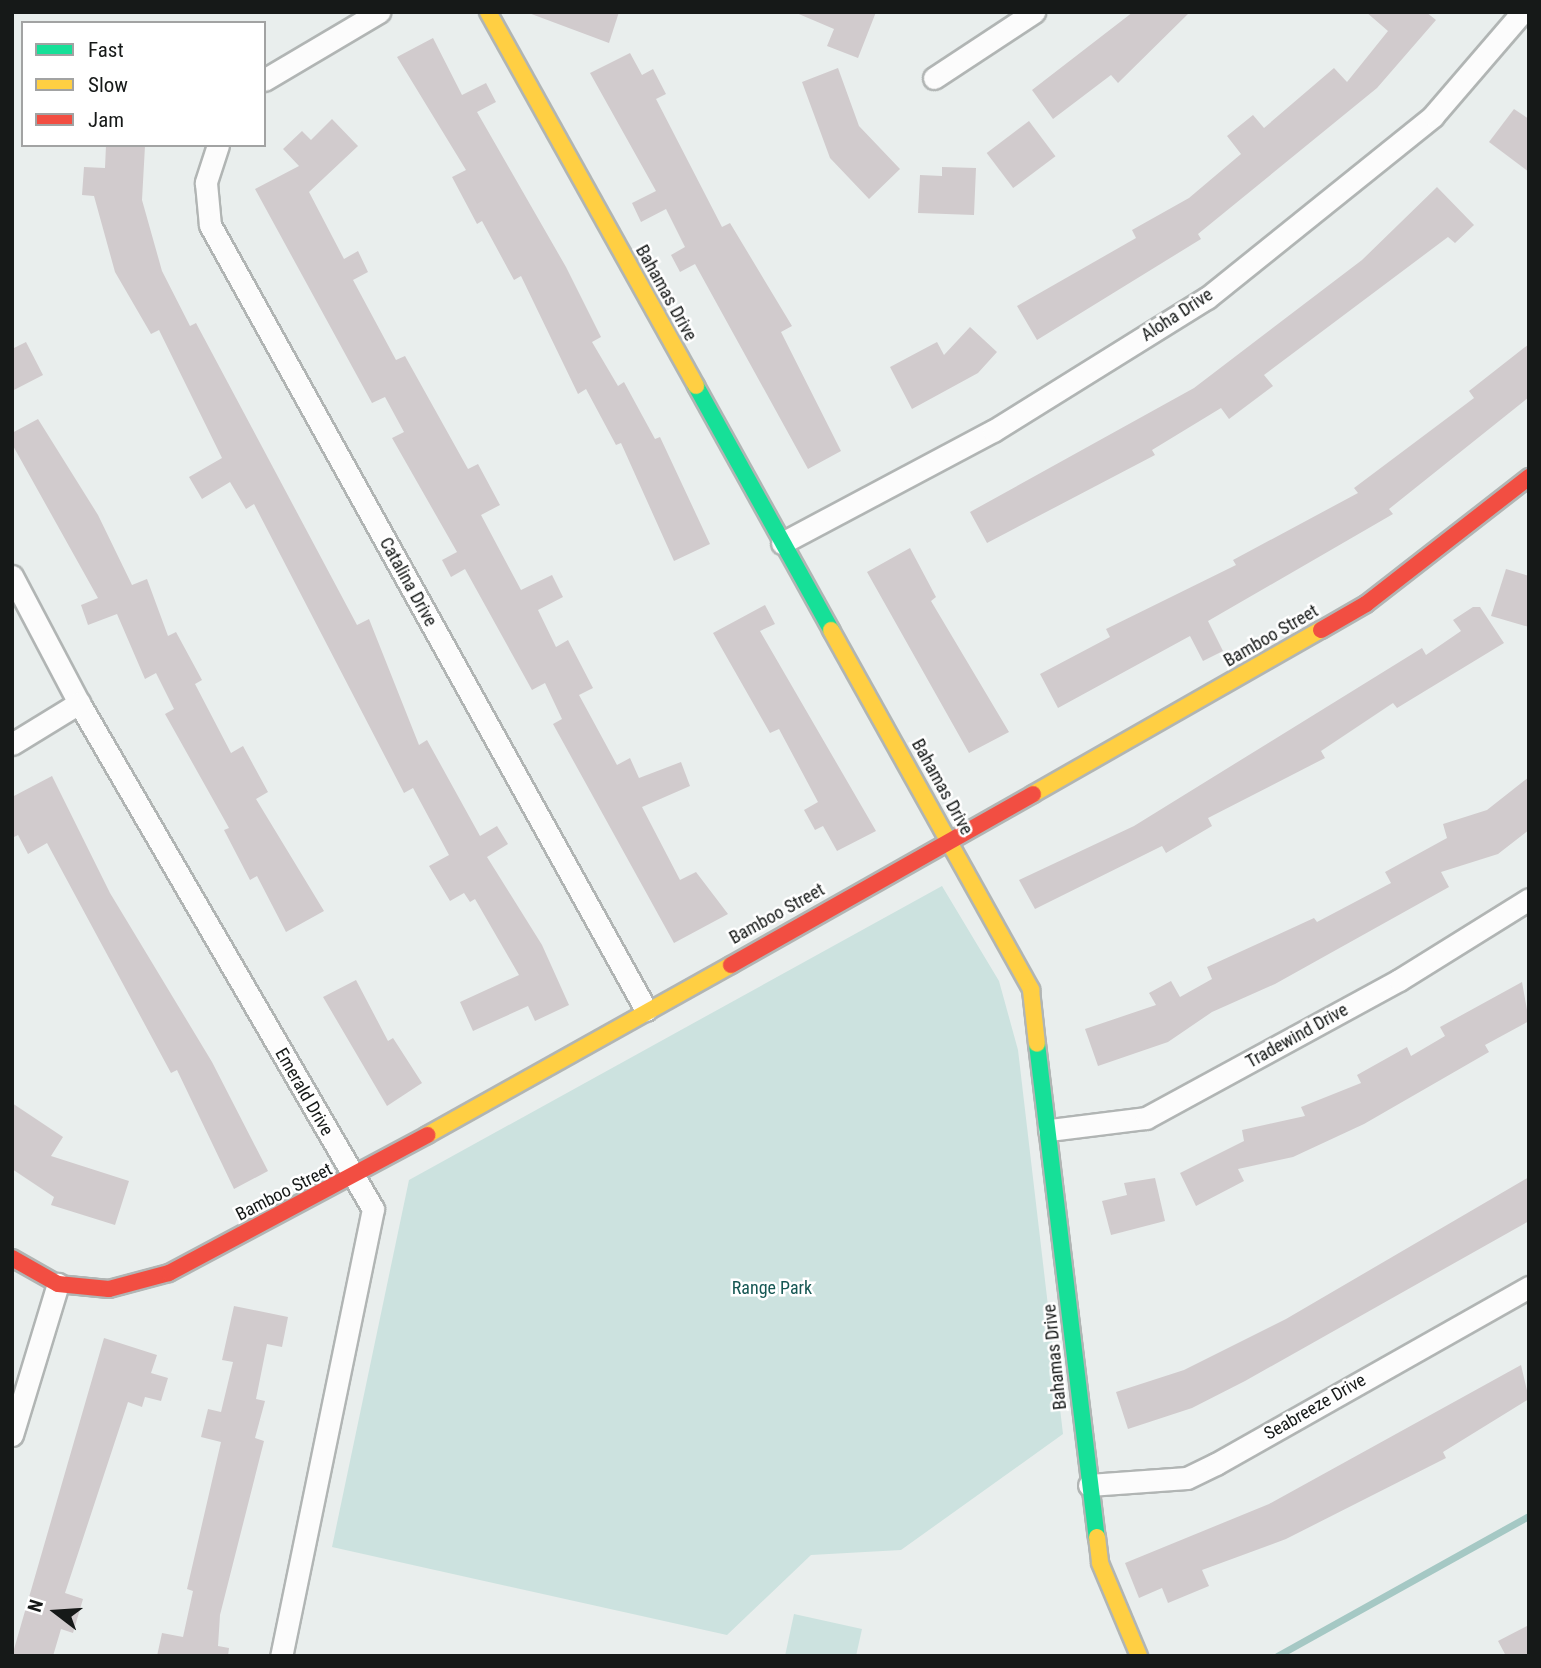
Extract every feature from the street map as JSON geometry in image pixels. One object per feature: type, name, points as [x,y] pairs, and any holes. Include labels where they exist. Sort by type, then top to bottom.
[{"type":"street","points":[[266,79],[379,12]]},
{"type":"street","name":"Bahamas Drive","points":[[488,12],[950,839],[1031,990],[1088,1485],[1100,1563],[1139,1656]]},
{"type":"street","points":[[934,78],[1034,12]]},
{"type":"street","name":"Aloha Drive","points":[[782,542],[993,431],[1207,298],[1357,183],[1433,116],[1521,18]]},
{"type":"street","name":"Catalina Drive","points":[[217,147],[206,183],[210,225],[646,1010]]},
{"type":"street","name":"Bamboo Street","points":[[12,1258],[58,1284],[109,1289],[169,1273],[354,1177],[1366,604],[1529,477]]},
{"type":"street","name":"Emerald Drive","points":[[12,576],[79,703],[373,1209],[281,1656]]},
{"type":"street","points":[[12,744],[79,703]]},
{"type":"street","name":"Tradewind Drive","points":[[1049,1130],[1146,1118],[1399,980],[1529,899]]},
{"type":"street","points":[[12,1434],[58,1284]]},
{"type":"street","name":"Seabreeze Drive","points":[[1088,1485],[1187,1478],[1529,1287]]},
{"type":"green space","name":"Range Park","points":[[942,886],[999,981],[1018,1050],[1063,1434],[901,1550],[811,1555],[727,1635],[332,1547],[409,1180]]},
{"type":"green space","points":[[794,1614],[862,1629],[856,1656],[785,1656]]},
{"type":"building","points":[[526,12],[619,12],[609,43]]},
{"type":"building","points":[[794,12],[876,12],[858,58],[827,46],[834,29]]},
{"type":"building","points":[[1133,12],[1190,12],[1118,83],[1111,75],[1053,119],[1032,90]]},
{"type":"building","points":[[1366,12],[1426,12],[1436,20],[1377,88],[1198,234],[1201,239],[1037,340],[1017,306],[1136,238],[1132,230],[1189,198],[1241,154],[1227,136],[1253,115],[1264,128],[1334,68],[1347,82],[1388,31]]},
{"type":"building","points":[[433,38],[462,95],[486,83],[496,102],[477,112],[566,267],[601,337],[592,342],[618,386],[624,382],[655,439],[660,437],[710,544],[674,561],[621,443],[616,445],[586,389],[578,394],[521,276],[514,280],[482,221],[477,224],[452,177],[466,170],[397,57]]},
{"type":"building","points":[[630,53],[642,75],[653,69],[666,94],[656,99],[722,227],[730,223],[792,326],[781,332],[841,451],[808,469],[695,264],[680,272],[671,255],[685,247],[666,209],[641,222],[632,203],[656,191],[590,73]]},
{"type":"building","points":[[838,68],[859,126],[900,169],[869,199],[830,158],[802,82]]},
{"type":"building","points":[[1514,109],[1529,119],[1529,172],[1489,142]]},
{"type":"building","points":[[332,119],[358,146],[309,192],[344,259],[358,251],[368,272],[353,280],[396,360],[405,356],[468,469],[478,464],[500,505],[481,515],[521,590],[552,575],[563,597],[538,610],[556,647],[568,640],[593,688],[579,695],[617,765],[630,758],[639,778],[681,762],[690,786],[642,807],[680,880],[696,872],[728,914],[674,943],[553,724],[562,719],[545,683],[532,690],[465,569],[451,577],[442,560],[457,552],[392,438],[404,432],[385,397],[372,403],[255,189],[299,166],[283,149],[302,131],[311,140]]},
{"type":"building","points":[[1029,121],[1055,156],[1013,188],[987,153]]},
{"type":"building","points":[[106,147],[145,147],[142,200],[162,271],[190,326],[196,323],[357,625],[369,619],[419,745],[427,740],[480,836],[497,826],[508,844],[487,857],[542,945],[569,1005],[535,1021],[528,1006],[473,1031],[460,1002],[519,975],[475,899],[470,902],[464,893],[450,901],[429,866],[449,855],[413,788],[404,793],[254,504],[246,509],[230,482],[202,499],[189,477],[222,458],[159,330],[151,334],[115,272],[94,196],[82,195],[84,167],[105,168]]},
{"type":"building","points":[[942,167],[976,168],[974,215],[918,213],[920,175],[942,176]]},
{"type":"building","points":[[1437,187],[1474,225],[1455,243],[1448,237],[1264,375],[1273,386],[1229,419],[1221,408],[1152,450],[1155,455],[987,543],[970,512],[1194,388],[1362,260]]},
{"type":"building","points":[[970,327],[997,352],[978,373],[912,409],[890,367],[937,342],[944,355]]},
{"type":"building","points":[[26,342],[43,375],[12,391],[12,349]]},
{"type":"building","points":[[1529,344],[1529,397],[1389,509],[1393,514],[1208,621],[1223,651],[1203,661],[1190,636],[1058,708],[1040,674],[1110,637],[1106,629],[1236,565],[1233,560],[1358,493],[1354,488],[1474,398],[1469,391]]},
{"type":"building","points":[[38,419],[98,515],[132,585],[147,579],[168,636],[176,632],[202,680],[195,684],[231,753],[243,746],[268,792],[256,799],[324,911],[286,932],[257,876],[250,880],[224,830],[229,828],[165,714],[174,709],[156,673],[145,679],[117,614],[88,625],[81,605],[98,598],[12,444],[12,433]]},
{"type":"building","points":[[910,548],[936,597],[931,601],[1009,732],[969,753],[867,572]]},
{"type":"building","points":[[1506,569],[1529,576],[1529,627],[1491,616]]},
{"type":"building","points":[[765,605],[775,624],[760,631],[876,831],[837,851],[823,826],[815,830],[804,810],[818,802],[779,729],[770,733],[713,633]]},
{"type":"building","points":[[1473,607],[1480,607],[1504,643],[1397,708],[1393,703],[1321,751],[1325,758],[1208,818],[1212,826],[1166,853],[1162,846],[1035,909],[1019,880],[1134,826],[1422,648],[1426,655],[1461,631],[1453,620]]},
{"type":"building","points":[[52,776],[110,893],[212,1062],[268,1171],[234,1189],[177,1070],[171,1073],[47,843],[28,854],[18,835],[12,838],[12,797]]},
{"type":"building","points":[[1529,777],[1529,830],[1498,854],[1441,872],[1449,887],[1275,984],[1212,1012],[1168,1042],[1098,1066],[1085,1029],[1156,1005],[1149,993],[1171,981],[1180,997],[1212,979],[1207,967],[1314,918],[1317,922],[1391,883],[1385,872],[1447,838],[1443,824],[1487,810]]},
{"type":"building","points":[[356,980],[388,1041],[393,1038],[422,1083],[387,1106],[323,997]]},
{"type":"building","points":[[1522,982],[1529,1021],[1485,1045],[1489,1052],[1364,1124],[1293,1157],[1238,1169],[1244,1181],[1196,1206],[1180,1173],[1244,1141],[1242,1130],[1305,1116],[1301,1107],[1361,1083],[1357,1075],[1407,1047],[1411,1056],[1445,1036],[1440,1027]]},
{"type":"building","points":[[12,1103],[63,1137],[51,1156],[129,1181],[115,1225],[51,1205],[54,1197],[12,1169]]},
{"type":"building","points":[[1529,1177],[1529,1221],[1245,1381],[1192,1408],[1128,1429],[1116,1392],[1184,1370],[1286,1319]]},
{"type":"building","points":[[1155,1178],[1165,1221],[1111,1235],[1102,1201],[1127,1195],[1124,1183]]},
{"type":"building","points":[[234,1306],[288,1317],[282,1347],[267,1344],[256,1399],[265,1401],[255,1438],[264,1441],[220,1615],[218,1646],[229,1648],[228,1656],[157,1656],[162,1633],[183,1637],[193,1591],[187,1589],[221,1442],[201,1437],[208,1409],[221,1412],[233,1362],[222,1360]]},
{"type":"building","points":[[104,1338],[157,1355],[151,1373],[168,1378],[161,1401],[145,1397],[142,1407],[128,1402],[65,1593],[83,1599],[73,1633],[61,1629],[53,1656],[12,1656]]},
{"type":"building","points":[[1521,1365],[1529,1399],[1443,1452],[1446,1458],[1286,1539],[1202,1570],[1209,1586],[1168,1603],[1162,1588],[1139,1598],[1125,1563],[1269,1504]]},
{"type":"building","points":[[1529,1625],[1529,1656],[1506,1656],[1498,1641]]},
{"type":"waterway","points":[[1277,1656],[1529,1516]]},
{"type":"traffic: fast","points":[[696,386],[831,630]]},
{"type":"traffic: fast","points":[[1037,1044],[1097,1537]]},
{"type":"traffic: slow","points":[[488,12],[696,386]]},
{"type":"traffic: slow","points":[[831,630],[1031,990],[1037,1044]]},
{"type":"traffic: slow","points":[[1033,794],[1321,630]]},
{"type":"traffic: slow","points":[[427,1135],[731,965]]},
{"type":"traffic: slow","points":[[1097,1537],[1100,1563],[1139,1656]]},
{"type":"traffic: jam","points":[[1321,630],[1366,604],[1529,477]]},
{"type":"traffic: jam","points":[[731,965],[1033,794]]},
{"type":"traffic: jam","points":[[12,1258],[58,1284],[109,1289],[169,1273],[427,1135]]}]
